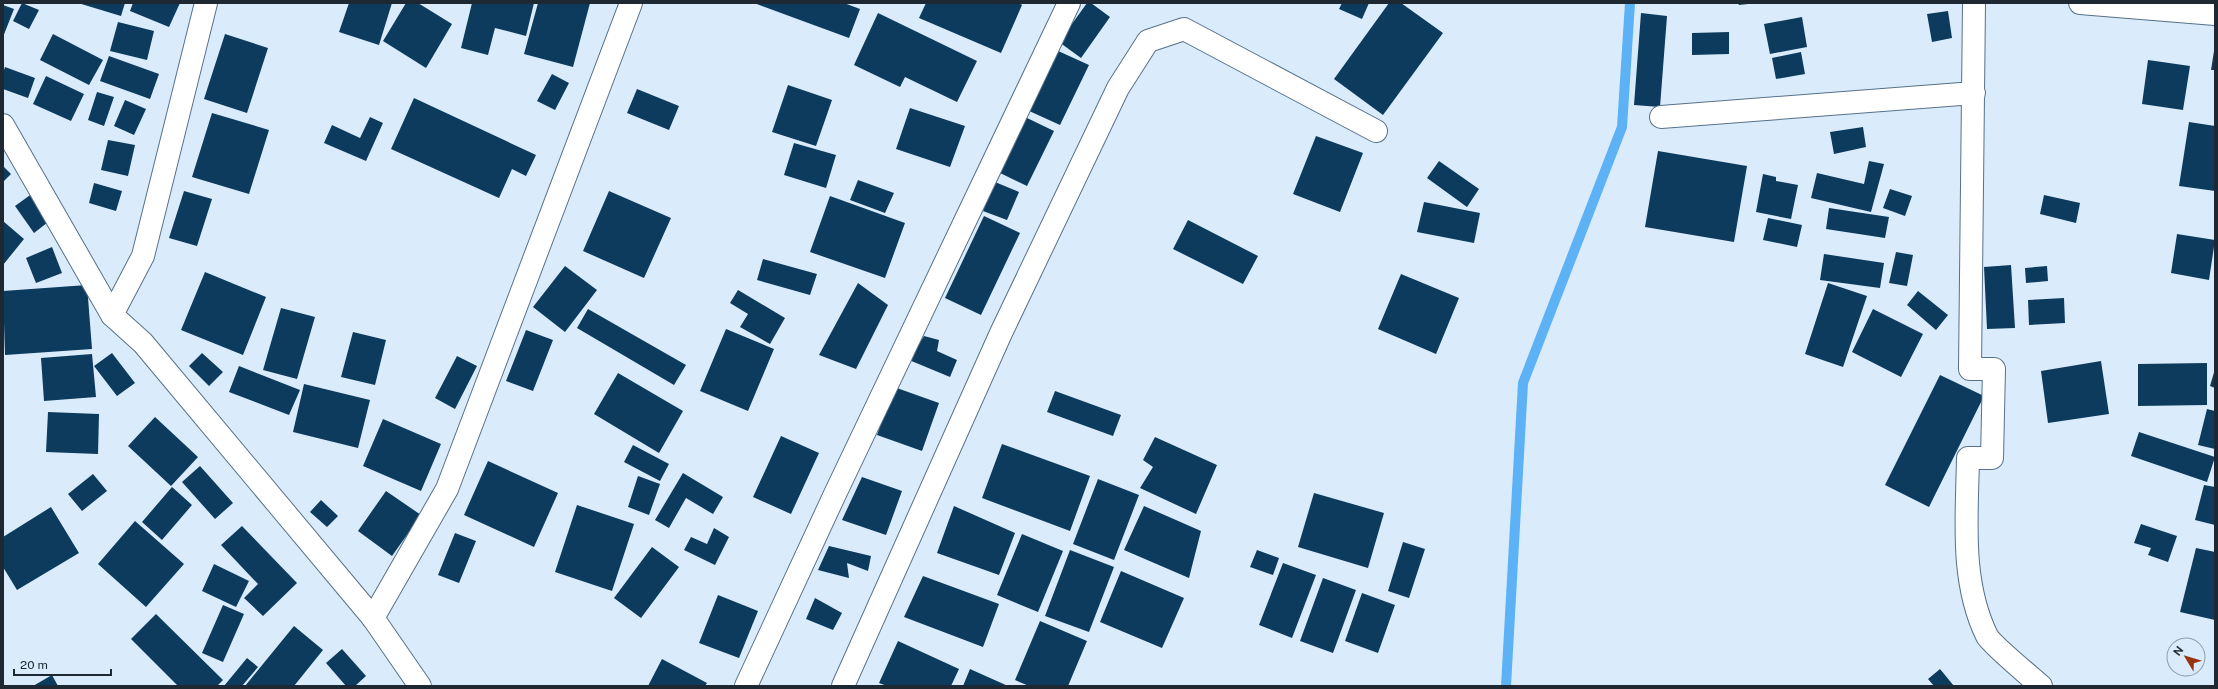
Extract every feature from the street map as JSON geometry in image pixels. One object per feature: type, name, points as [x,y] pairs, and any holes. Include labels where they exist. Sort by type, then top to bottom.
[{"type":"street","points":[[112,315],[143,256],[206,3]]},
{"type":"street","points":[[373,618],[447,489],[631,3]]},
{"type":"street","points":[[746,686],[835,494],[1069,3]]},
{"type":"street","points":[[1974,3],[1970,369],[1994,369],[1994,377],[1992,458],[1968,458],[1967,563],[1974,596],[1988,637],[2041,686]]},
{"type":"street","points":[[2080,3],[2215,14]]},
{"type":"street","points":[[843,686],[1001,333],[1118,88],[1148,41],[1184,29],[1376,131]]},
{"type":"street","points":[[1661,117],[1974,93]]},
{"type":"street","points":[[3,125],[112,315],[144,342],[373,618],[420,686]]},
{"type":"building","points":[[22,3],[39,10],[29,29],[13,21]]},
{"type":"building","points":[[78,3],[125,3],[121,16]]},
{"type":"building","points":[[133,3],[180,3],[169,27],[130,11]]},
{"type":"building","points":[[349,3],[392,3],[379,45],[339,32]]},
{"type":"building","points":[[406,3],[418,3],[452,24],[426,68],[383,41]]},
{"type":"building","points":[[472,3],[534,3],[526,36],[495,28],[488,55],[461,48]]},
{"type":"building","points":[[538,3],[590,3],[573,67],[524,54]]},
{"type":"building","points":[[754,3],[844,3],[860,9],[849,38]]},
{"type":"building","points":[[926,3],[1019,3],[1022,5],[1001,53],[919,18]]},
{"type":"building","points":[[1087,3],[1091,3],[1110,17],[1081,58],[1059,42]]},
{"type":"building","points":[[1342,3],[1369,3],[1362,19],[1339,9]]},
{"type":"building","points":[[1389,3],[1401,3],[1443,33],[1383,115],[1334,79]]},
{"type":"building","points":[[1738,3],[1748,3],[1748,4],[1739,5]]},
{"type":"building","points":[[3,5],[14,9],[3,37]]},
{"type":"building","points":[[1948,11],[1952,38],[1932,42],[1927,14]]},
{"type":"building","points":[[878,13],[977,61],[957,102],[905,77],[900,87],[854,65]]},
{"type":"building","points":[[1641,13],[1667,16],[1660,107],[1634,105]]},
{"type":"building","points":[[1802,17],[1807,47],[1770,54],[1764,24]]},
{"type":"building","points":[[118,22],[154,31],[147,60],[110,51]]},
{"type":"building","points":[[1729,32],[1729,54],[1692,55],[1692,33]]},
{"type":"building","points":[[53,34],[103,60],[89,85],[40,60]]},
{"type":"building","points":[[225,34],[268,48],[247,113],[204,99]]},
{"type":"building","points":[[1056,50],[1089,65],[1060,125],[1027,110]]},
{"type":"building","points":[[2214,51],[2215,70],[2211,70]]},
{"type":"building","points":[[1801,52],[1805,74],[1776,79],[1772,58]]},
{"type":"building","points":[[109,56],[159,74],[150,99],[100,81]]},
{"type":"building","points":[[2148,60],[2190,66],[2183,110],[2142,104]]},
{"type":"building","points":[[5,67],[35,78],[28,98],[3,89],[3,73]]},
{"type":"building","points":[[552,74],[569,83],[555,110],[537,101]]},
{"type":"building","points":[[46,76],[84,94],[71,121],[33,104]]},
{"type":"building","points":[[788,85],[832,100],[816,146],[772,132]]},
{"type":"building","points":[[637,89],[679,106],[669,130],[627,113]]},
{"type":"building","points":[[97,92],[114,97],[104,126],[88,120]]},
{"type":"building","points":[[414,98],[536,155],[526,176],[512,169],[499,198],[391,149]]},
{"type":"building","points":[[125,100],[146,109],[134,135],[114,126]]},
{"type":"building","points":[[910,108],[965,126],[950,167],[896,149]]},
{"type":"building","points":[[212,113],[269,130],[249,194],[192,177]]},
{"type":"building","points":[[370,117],[383,123],[366,161],[324,143],[332,125],[360,138]]},
{"type":"building","points":[[1025,117],[1054,131],[1027,186],[998,172]]},
{"type":"building","points":[[2189,122],[2215,126],[2215,191],[2179,186]]},
{"type":"building","points":[[1863,127],[1866,147],[1834,154],[1830,132]]},
{"type":"building","points":[[1316,136],[1363,153],[1340,212],[1293,194]]},
{"type":"building","points":[[108,140],[135,145],[128,176],[101,170]]},
{"type":"building","points":[[794,143],[836,155],[826,188],[784,175]]},
{"type":"building","points":[[1658,151],[1747,166],[1734,242],[1645,227]]},
{"type":"building","points":[[1439,161],[1479,189],[1467,207],[1427,178]]},
{"type":"building","points":[[1869,161],[1884,164],[1871,212],[1811,198],[1817,173],[1864,184]]},
{"type":"building","points":[[3,166],[11,174],[3,182]]},
{"type":"building","points":[[1763,174],[1776,177],[1776,181],[1798,185],[1791,219],[1756,212]]},
{"type":"building","points":[[858,180],[894,193],[885,213],[850,200]]},
{"type":"building","points":[[995,182],[1019,192],[1007,220],[983,211]]},
{"type":"building","points":[[94,183],[122,191],[116,211],[89,203]]},
{"type":"building","points":[[1890,189],[1912,196],[1905,216],[1883,208]]},
{"type":"building","points":[[184,191],[212,199],[197,246],[169,238]]},
{"type":"building","points":[[609,191],[671,218],[644,278],[583,251]]},
{"type":"building","points":[[33,193],[52,219],[34,233],[15,206]]},
{"type":"building","points":[[2044,195],[2080,203],[2076,223],[2040,214]]},
{"type":"building","points":[[830,196],[905,223],[885,278],[810,252]]},
{"type":"building","points":[[1424,202],[1480,213],[1474,243],[1417,232]]},
{"type":"building","points":[[1829,208],[1889,217],[1885,238],[1826,229]]},
{"type":"building","points":[[984,216],[1020,233],[981,315],[945,298]]},
{"type":"building","points":[[1768,218],[1802,225],[1797,247],[1763,240]]},
{"type":"building","points":[[1188,220],[1258,256],[1243,284],[1173,249]]},
{"type":"building","points":[[3,221],[24,239],[3,265]]},
{"type":"building","points":[[2177,234],[2215,240],[2209,280],[2171,273]]},
{"type":"building","points":[[52,247],[62,273],[36,283],[26,258]]},
{"type":"building","points":[[1896,252],[1913,255],[1907,286],[1889,283]]},
{"type":"building","points":[[1824,254],[1884,263],[1880,288],[1820,280]]},
{"type":"building","points":[[763,259],[817,274],[810,295],[757,280]]},
{"type":"building","points":[[2011,265],[2015,328],[1987,329],[1984,267]]},
{"type":"building","points":[[565,266],[597,290],[565,332],[533,307]]},
{"type":"building","points":[[2047,266],[2048,281],[2026,283],[2025,268]]},
{"type":"building","points":[[205,272],[266,297],[243,355],[181,330]]},
{"type":"building","points":[[1401,274],[1459,298],[1436,354],[1378,329]]},
{"type":"building","points":[[858,283],[888,305],[856,369],[819,355]]},
{"type":"building","points":[[1828,283],[1867,296],[1843,367],[1805,354]]},
{"type":"building","points":[[87,285],[92,349],[5,355],[3,291]]},
{"type":"building","points":[[738,290],[785,318],[770,344],[740,327],[748,314],[730,303]]},
{"type":"building","points":[[1918,291],[1948,315],[1936,330],[1907,305]]},
{"type":"building","points":[[2064,298],[2065,323],[2029,325],[2028,300]]},
{"type":"building","points":[[281,308],[315,317],[297,379],[263,370]]},
{"type":"building","points":[[588,309],[686,365],[674,385],[577,328]]},
{"type":"building","points":[[1873,309],[1923,334],[1901,377],[1852,352]]},
{"type":"building","points":[[726,329],[774,349],[748,411],[700,391]]},
{"type":"building","points":[[526,330],[553,340],[533,391],[506,381]]},
{"type":"building","points":[[353,332],[386,340],[375,385],[341,377]]},
{"type":"building","points":[[924,336],[939,340],[937,351],[957,360],[950,377],[909,360]]},
{"type":"building","points":[[112,353],[135,383],[117,396],[94,366]]},
{"type":"building","points":[[202,353],[223,372],[209,386],[189,366]]},
{"type":"building","points":[[92,354],[96,397],[44,401],[41,358]]},
{"type":"building","points":[[457,356],[477,366],[455,409],[435,398]]},
{"type":"building","points":[[2101,361],[2109,414],[2048,423],[2041,371]]},
{"type":"building","points":[[2207,363],[2207,405],[2138,406],[2138,364]]},
{"type":"building","points":[[239,366],[300,390],[289,415],[229,392]]},
{"type":"building","points":[[2215,369],[2215,388],[2210,386]]},
{"type":"building","points":[[618,373],[683,411],[659,453],[594,414]]},
{"type":"building","points":[[1940,375],[1984,396],[1929,507],[1885,485]]},
{"type":"building","points":[[304,384],[370,400],[358,448],[293,432]]},
{"type":"building","points":[[894,387],[939,403],[922,451],[877,435]]},
{"type":"building","points":[[1055,391],[1121,415],[1113,436],[1047,412]]},
{"type":"building","points":[[2207,409],[2215,411],[2215,449],[2198,445]]},
{"type":"building","points":[[48,412],[99,414],[98,454],[46,452]]},
{"type":"building","points":[[155,417],[198,457],[171,486],[128,446]]},
{"type":"building","points":[[383,419],[441,444],[421,491],[363,466]]},
{"type":"building","points":[[2139,432],[2215,457],[2207,482],[2131,456]]},
{"type":"building","points":[[781,436],[819,453],[791,514],[753,497]]},
{"type":"building","points":[[1155,437],[1217,465],[1196,514],[1140,488],[1153,467],[1143,460]]},
{"type":"building","points":[[1002,444],[1090,476],[1070,531],[982,498]]},
{"type":"building","points":[[633,445],[669,464],[660,481],[624,462]]},
{"type":"building","points":[[488,461],[558,493],[534,547],[464,515]]},
{"type":"building","points":[[200,466],[233,503],[215,519],[182,482]]},
{"type":"building","points":[[683,473],[723,497],[713,514],[686,498],[669,528],[655,520]]},
{"type":"building","points":[[93,474],[107,491],[82,511],[68,494]]},
{"type":"building","points":[[638,476],[660,484],[649,515],[628,507]]},
{"type":"building","points":[[862,477],[902,491],[886,535],[842,520]]},
{"type":"building","points":[[1098,479],[1139,495],[1114,560],[1073,544]]},
{"type":"building","points":[[2204,485],[2215,487],[2215,525],[2195,520]]},
{"type":"building","points":[[172,487],[192,505],[162,540],[142,522]]},
{"type":"building","points":[[386,491],[421,515],[392,556],[358,531]]},
{"type":"building","points":[[1314,493],[1384,513],[1368,568],[1298,547]]},
{"type":"building","points":[[321,500],[338,516],[327,527],[310,512]]},
{"type":"building","points":[[577,505],[634,524],[612,591],[555,572]]},
{"type":"building","points":[[954,506],[1015,533],[999,575],[937,553]]},
{"type":"building","points":[[1144,506],[1201,531],[1189,578],[1124,550]]},
{"type":"building","points":[[51,507],[79,553],[17,590],[3,567],[3,537]]},
{"type":"building","points":[[135,521],[184,564],[146,607],[98,564]]},
{"type":"building","points":[[2141,524],[2177,536],[2168,562],[2148,555],[2151,548],[2134,543]]},
{"type":"building","points":[[242,526],[297,583],[263,616],[244,598],[258,584],[221,545]]},
{"type":"building","points":[[714,528],[729,537],[715,565],[684,550],[691,537],[707,544]]},
{"type":"building","points":[[455,533],[476,541],[459,583],[438,575]]},
{"type":"building","points":[[1022,534],[1063,551],[1038,612],[997,595]]},
{"type":"building","points":[[1403,542],[1425,549],[1409,598],[1388,591]]},
{"type":"building","points":[[829,546],[871,556],[868,571],[847,563],[849,578],[818,570]]},
{"type":"building","points":[[652,547],[679,567],[641,618],[614,598]]},
{"type":"building","points":[[2196,548],[2215,552],[2215,620],[2180,612]]},
{"type":"building","points":[[1070,550],[1114,567],[1089,632],[1045,616]]},
{"type":"building","points":[[1257,550],[1279,558],[1273,575],[1250,567]]},
{"type":"building","points":[[1283,563],[1316,575],[1292,638],[1259,625]]},
{"type":"building","points":[[214,564],[249,581],[236,607],[202,591]]},
{"type":"building","points":[[1121,571],[1184,598],[1162,648],[1100,622]]},
{"type":"building","points":[[923,576],[999,604],[983,647],[904,617]]},
{"type":"building","points":[[1323,578],[1356,590],[1333,653],[1300,641]]},
{"type":"building","points":[[1362,593],[1395,605],[1378,653],[1345,641]]},
{"type":"building","points":[[718,595],[758,611],[739,658],[699,643]]},
{"type":"building","points":[[815,598],[842,613],[833,630],[806,619]]},
{"type":"building","points":[[223,605],[244,614],[223,662],[202,653]]},
{"type":"building","points":[[156,614],[223,680],[217,686],[178,686],[131,639]]},
{"type":"building","points":[[1040,621],[1087,641],[1068,686],[1029,686],[1015,680]]},
{"type":"building","points":[[294,626],[323,650],[294,686],[245,686]]},
{"type":"building","points":[[898,641],[959,669],[951,686],[887,686],[879,683]]},
{"type":"building","points":[[342,649],[366,676],[355,686],[346,686],[326,663]]},
{"type":"building","points":[[247,658],[258,667],[242,686],[224,686]]},
{"type":"building","points":[[662,659],[707,683],[705,686],[648,686]]},
{"type":"building","points":[[970,669],[1008,686],[963,686]]},
{"type":"building","points":[[1940,669],[1954,686],[1934,686],[1928,679]]},
{"type":"building","points":[[52,675],[58,686],[33,686]]},
{"type":"waterway","points":[[1506,686],[1523,383],[1622,127],[1630,3]]}]
